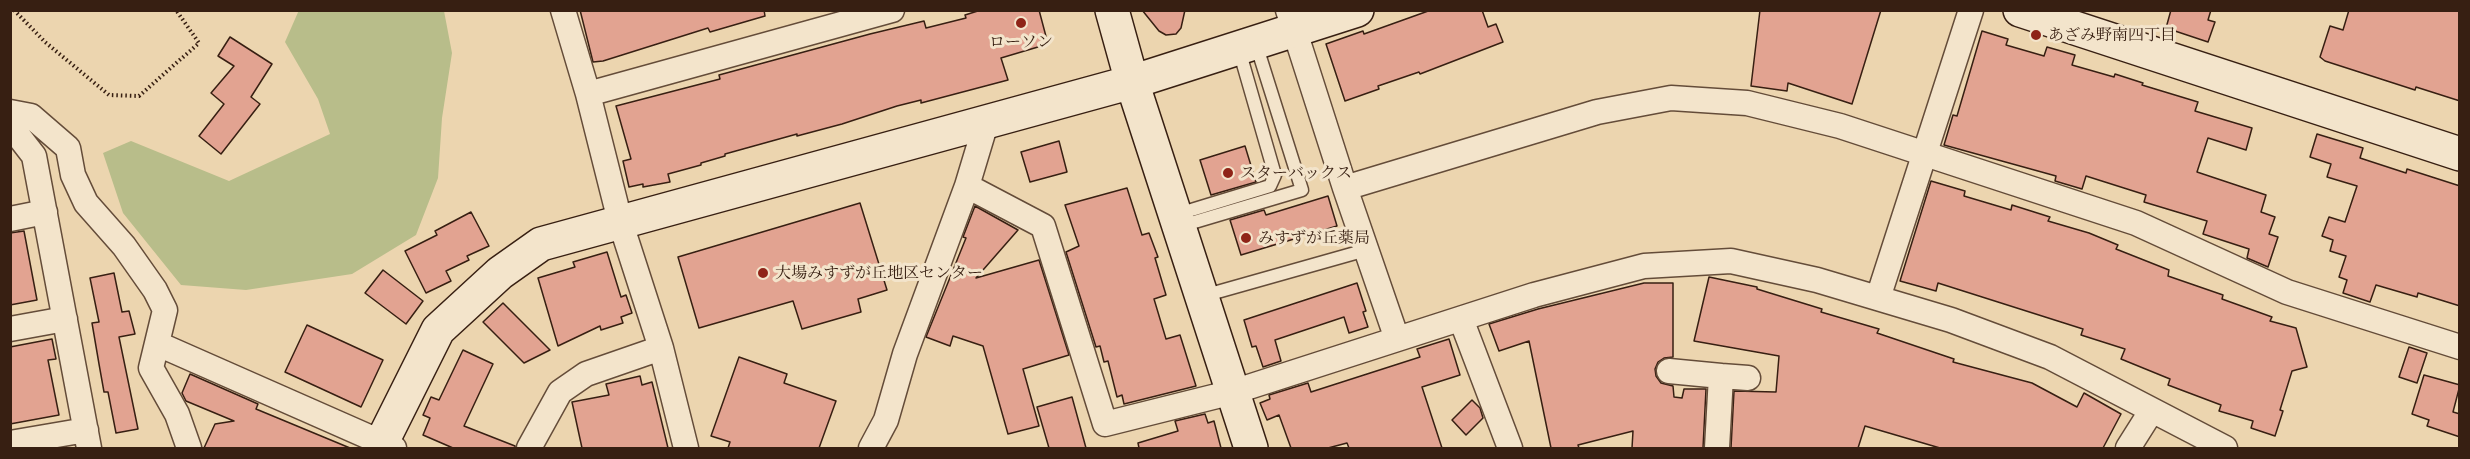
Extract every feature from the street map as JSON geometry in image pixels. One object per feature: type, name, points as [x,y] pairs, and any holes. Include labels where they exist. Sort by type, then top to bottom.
[{"type":"street","points":[[563,10],[588,94],[620,221],[661,348],[686,448]]},
{"type":"street","points":[[588,94],[892,10]]},
{"type":"street","points":[[1112,10],[1132,82],[1251,448]]},
{"type":"street","points":[[158,344],[384,446],[438,330],[500,273],[541,244],[1132,82],[1247,46],[1291,21],[1357,10]]},
{"type":"street","points":[[1878,298],[1971,10]]},
{"type":"street","points":[[2020,10],[2460,154]]},
{"type":"street","points":[[1291,21],[1345,189],[1397,339]]},
{"type":"street","points":[[1345,189],[1597,112],[1671,98],[1747,104],[1840,126],[2136,223],[2287,292],[2460,347]]},
{"type":"street","points":[[10,112],[31,116],[69,148],[73,175],[86,203],[124,246],[155,290],[165,310],[150,368],[177,414],[189,448]]},
{"type":"street","points":[[871,448],[886,420],[905,354],[967,186],[986,123]]},
{"type":"street","points":[[10,125],[34,156],[87,439],[10,443]]},
{"type":"street","points":[[967,186],[1043,226],[1105,424],[1233,392],[1534,295],[1644,266],[1731,261],[1817,280],[1878,298],[1951,320],[2050,357],[2225,448]]},
{"type":"street","points":[[10,219],[45,212]]},
{"type":"street","points":[[10,329],[65,319]]},
{"type":"street","points":[[1461,319],[1510,448]]},
{"type":"street","points":[[529,448],[560,393],[586,374],[661,348]]},
{"type":"street","points":[[1669,371],[1748,378]]},
{"type":"street","points":[[1717,448],[1721,375]]},
{"type":"street","points":[[2128,448],[2152,410]]},
{"type":"lane","points":[[1177,221],[1302,190],[1247,46]]},
{"type":"lane","points":[[1177,221],[1270,186],[1275,175],[1247,46]]},
{"type":"lane","points":[[1202,297],[1366,250]]},
{"type":"path","points":[[14,10],[45,42],[109,95],[139,96],[199,43],[176,10]]},
{"type":"green space","points":[[299,10],[444,11],[452,53],[442,118],[438,178],[416,235],[352,274],[246,290],[181,285],[123,213],[103,153],[131,141],[229,181],[330,134],[318,99],[285,42]]},
{"type":"building","points":[[580,10],[764,10],[765,16],[710,32],[708,28],[603,61],[593,62]]},
{"type":"building","points":[[981,10],[1039,10],[1048,44],[1001,58],[1008,80],[921,103],[921,100],[897,106],[842,124],[725,154],[725,156],[701,163],[701,165],[668,174],[670,182],[629,187],[623,161],[631,159],[616,106],[720,79],[719,75],[870,34],[924,21],[926,28],[966,18],[965,15]]},
{"type":"building","points":[[1142,10],[1185,10],[1181,28],[1176,34],[1166,35],[1159,31]]},
{"type":"building","points":[[1431,10],[1482,10],[1488,27],[1496,24],[1503,42],[1420,74],[1419,72],[1378,86],[1379,89],[1345,101],[1326,44],[1363,31],[1364,34]]},
{"type":"building","points":[[1760,10],[1881,10],[1852,104],[1788,83],[1787,91],[1751,86]]},
{"type":"building","points":[[2171,10],[2211,10],[2208,20],[2215,22],[2208,42],[2166,28]]},
{"type":"building","points":[[2349,10],[2460,10],[2460,101],[2416,87],[2415,90],[2325,61],[2320,57],[2330,26],[2343,30]]},
{"type":"building","points":[[1982,31],[2008,39],[2006,45],[2044,56],[2047,47],[2075,55],[2072,65],[2114,77],[2115,74],[2198,102],[2195,111],[2252,128],[2246,150],[2208,138],[2197,172],[2266,195],[2261,212],[2275,217],[2269,234],[2278,237],[2268,267],[2247,258],[2249,249],[2203,234],[2207,221],[2144,202],[2146,195],[2086,176],[2082,189],[2055,181],[2056,176],[1944,145],[1953,115],[1957,116]]},
{"type":"building","points":[[230,37],[272,64],[251,97],[260,104],[221,154],[199,136],[224,104],[211,93],[234,66],[218,56]]},
{"type":"building","points":[[2317,134],[2363,148],[2360,158],[2406,173],[2407,169],[2460,186],[2460,306],[2418,293],[2417,297],[2376,285],[2370,302],[2343,293],[2347,280],[2339,277],[2346,256],[2330,251],[2333,240],[2322,236],[2329,217],[2345,222],[2357,186],[2327,177],[2331,164],[2310,157]]},
{"type":"building","points":[[1059,141],[1067,172],[1030,182],[1021,152]]},
{"type":"building","points":[[1245,146],[1256,182],[1211,195],[1200,160]]},
{"type":"building","points":[[1931,181],[1965,191],[1964,196],[2011,210],[2012,205],[2050,217],[2048,221],[2089,233],[2118,245],[2116,249],[2169,270],[2168,276],[2223,295],[2222,299],[2272,317],[2270,321],[2296,328],[2307,367],[2292,371],[2275,436],[2251,428],[2253,421],[2219,411],[2221,405],[2168,385],[2170,379],[2121,359],[2125,349],[2081,335],[2083,329],[1938,283],[1936,291],[1900,281]]},
{"type":"building","points":[[1127,188],[1142,235],[1149,233],[1158,257],[1155,258],[1166,295],[1154,299],[1166,339],[1180,335],[1196,386],[1124,404],[1122,395],[1117,397],[1108,361],[1104,362],[1100,346],[1096,347],[1066,252],[1079,246],[1065,205]]},
{"type":"building","points":[[1328,196],[1337,226],[1241,255],[1230,220],[1264,210],[1266,215]]},
{"type":"building","points":[[860,203],[887,290],[858,299],[861,312],[802,329],[793,301],[699,328],[678,257]]},
{"type":"building","points":[[975,206],[1018,230],[976,278],[1039,260],[1069,355],[1023,369],[1039,426],[1008,434],[983,346],[953,336],[950,346],[926,337],[966,238],[963,237]]},
{"type":"building","points":[[471,212],[489,246],[467,256],[469,260],[446,271],[451,281],[426,293],[405,251],[437,235],[435,231]]},
{"type":"building","points":[[24,231],[37,300],[10,305],[10,233]]},
{"type":"building","points":[[607,252],[621,297],[626,295],[632,313],[621,317],[623,323],[601,330],[600,326],[558,346],[538,278],[575,267],[573,262]]},
{"type":"building","points":[[383,270],[423,301],[406,324],[365,293]]},
{"type":"building","points":[[114,273],[122,312],[129,311],[135,334],[119,337],[138,429],[116,433],[108,392],[104,392],[92,323],[99,322],[90,278]]},
{"type":"building","points":[[1709,277],[1757,287],[1757,289],[1822,309],[1821,312],[1879,329],[1877,333],[1954,359],[1953,362],[2032,383],[2077,407],[2084,393],[2121,414],[2103,448],[1940,448],[1865,426],[1858,448],[1731,448],[1734,391],[1776,392],[1779,356],[1694,341]]},
{"type":"building","points":[[1357,283],[1366,311],[1363,312],[1368,327],[1349,333],[1344,317],[1275,340],[1281,361],[1263,367],[1256,346],[1252,347],[1244,320]]},
{"type":"building","points":[[1644,283],[1673,283],[1673,357],[1664,358],[1658,362],[1655,369],[1656,376],[1661,383],[1673,386],[1674,397],[1682,398],[1684,389],[1706,389],[1703,448],[1632,448],[1633,431],[1578,445],[1579,448],[1551,448],[1529,341],[1499,351],[1489,324],[1538,309]]},
{"type":"building","points":[[503,303],[550,350],[524,363],[483,322]]},
{"type":"building","points":[[307,325],[383,360],[361,407],[285,372]]},
{"type":"building","points":[[52,339],[56,359],[48,360],[59,415],[10,424],[10,347]]},
{"type":"building","points":[[1449,339],[1460,375],[1422,387],[1442,448],[1349,448],[1347,443],[1328,448],[1291,448],[1279,415],[1267,420],[1260,403],[1270,399],[1269,395],[1308,383],[1311,392],[1420,357],[1417,349]]},
{"type":"building","points":[[2409,347],[2427,353],[2417,383],[2399,377]]},
{"type":"building","points":[[463,350],[493,364],[464,426],[515,446],[515,448],[453,448],[423,435],[430,418],[423,415],[431,397],[439,400]]},
{"type":"building","points":[[739,357],[787,374],[784,383],[836,401],[819,448],[728,448],[730,442],[711,436]]},
{"type":"building","points":[[190,374],[258,404],[256,409],[350,448],[204,448],[215,424],[234,421],[186,401],[182,393]]},
{"type":"building","points":[[2424,375],[2460,385],[2453,412],[2460,414],[2460,437],[2427,426],[2429,420],[2412,414]]},
{"type":"building","points":[[640,376],[642,385],[652,382],[668,448],[582,448],[572,402],[609,395],[606,384]]},
{"type":"building","points":[[1072,397],[1086,448],[1049,448],[1037,407]]},
{"type":"building","points":[[1472,400],[1480,408],[1483,418],[1466,435],[1452,420]]},
{"type":"building","points":[[1205,414],[1208,423],[1214,421],[1221,448],[1139,448],[1138,443],[1178,431],[1175,421]]},
{"type":"place","name":"ローソン","points":[[1021,23]]},
{"type":"place","name":"あざみ野南四丁目","points":[[2036,35]]},
{"type":"place","name":"スターバックス","points":[[1228,173]]},
{"type":"place","name":"みすずが丘薬局","points":[[1246,238]]},
{"type":"place","name":"大場みすずが丘地区センター","points":[[763,273]]}]
